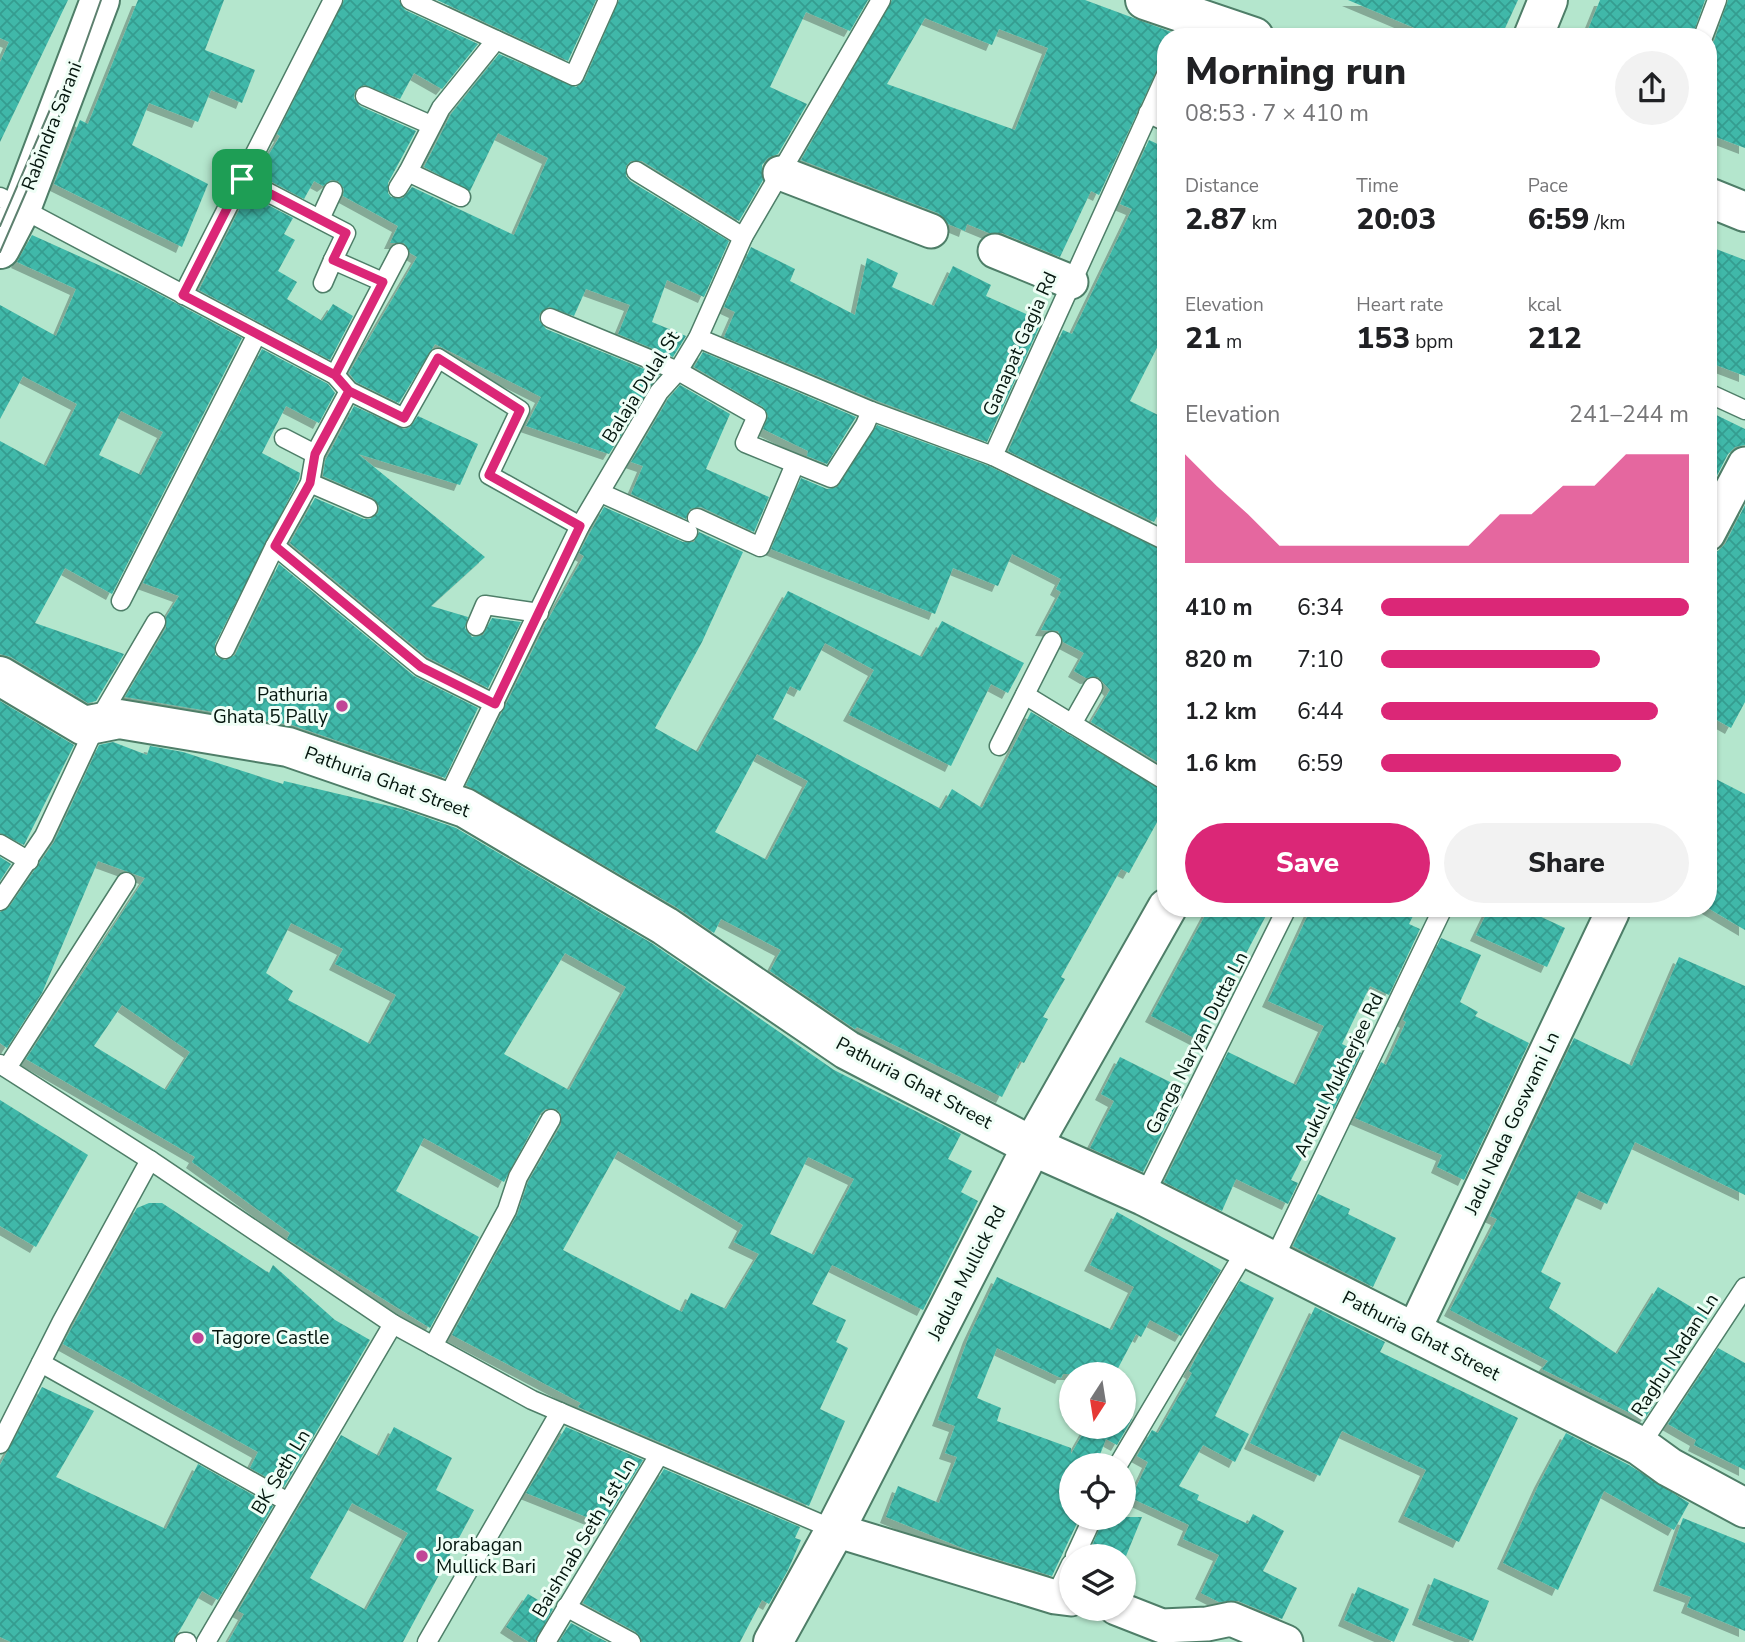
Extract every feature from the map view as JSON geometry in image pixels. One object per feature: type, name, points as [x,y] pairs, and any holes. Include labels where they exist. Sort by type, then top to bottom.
[{"type":"street","name":"Rabindra Sarani","points":[[0,249],[10,203],[100,0]]},
{"type":"street","points":[[1145,0],[1225,28]]},
{"type":"street","points":[[1537,28],[1548,0]]},
{"type":"street","points":[[780,173],[931,231]]},
{"type":"street","points":[[1717,201],[1745,212]]},
{"type":"street","points":[[995,251],[1071,282]]},
{"type":"street","points":[[1717,517],[1745,464]]},
{"type":"street","name":"Pathuria Ghat Street","points":[[0,676],[84,726],[120,719],[288,747],[465,808],[665,926],[847,1050],[1032,1146],[1144,1196],[1640,1446],[1669,1467],[1745,1508]]},
{"type":"street","name":"Jadula Mullick Rd","points":[[773,1642],[835,1530],[1032,1146],[1162,917]]},
{"type":"street","name":"Jadu Nada Goswami Ln","points":[[1413,1332],[1611,917]]},
{"type":"street","points":[[835,1530],[1059,1597]]},
{"type":"street","points":[[1130,1623],[1162,1626],[1207,1625],[1231,1619],[1286,1642]]},
{"type":"lane","points":[[183,295],[333,0]]},
{"type":"lane","points":[[410,0],[574,76],[608,0]]},
{"type":"lane","name":"Balaja Dulal St","points":[[446,801],[580,526],[659,392],[678,372],[698,338],[743,237],[881,0]]},
{"type":"lane","points":[[1706,28],[1717,0]]},
{"type":"lane","points":[[398,188],[431,125],[496,40]]},
{"type":"lane","name":"Ganapat Gagia Rd","points":[[993,456],[1157,94]]},
{"type":"lane","points":[[365,96],[431,125]]},
{"type":"lane","points":[[1148,113],[1157,118]]},
{"type":"lane","points":[[636,171],[743,237]]},
{"type":"lane","points":[[408,172],[461,197]]},
{"type":"lane","points":[[242,179],[346,233],[323,283]]},
{"type":"lane","points":[[320,219],[333,191]]},
{"type":"lane","points":[[10,203],[335,375],[349,391],[404,418],[438,358],[520,410],[489,475],[580,526]]},
{"type":"lane","points":[[335,375],[399,253]]},
{"type":"lane","points":[[333,260],[383,282]]},
{"type":"lane","points":[[550,318],[678,372],[757,416],[745,443],[831,478],[871,411]]},
{"type":"lane","points":[[121,601],[257,334]]},
{"type":"lane","points":[[698,338],[871,411],[993,456],[1157,537]]},
{"type":"lane","points":[[225,649],[275,546],[310,483],[315,454],[349,391]]},
{"type":"lane","points":[[1717,397],[1745,410]]},
{"type":"lane","points":[[284,438],[315,454]]},
{"type":"lane","points":[[601,493],[760,547],[795,464]]},
{"type":"lane","points":[[310,483],[368,508]]},
{"type":"lane","points":[[275,546],[421,667],[495,704]]},
{"type":"lane","points":[[475,626],[485,605],[539,612]]},
{"type":"lane","points":[[0,901],[44,836],[99,721],[156,622]]},
{"type":"lane","points":[[999,746],[1052,640]]},
{"type":"lane","points":[[1072,724],[1093,687]]},
{"type":"lane","points":[[1025,695],[1157,776]]},
{"type":"lane","points":[[0,844],[29,861]]},
{"type":"lane","points":[[126,882],[4,1066],[150,1160],[393,1324],[560,1412],[835,1530]]},
{"type":"lane","name":"Ganga Naryan Dutta Ln","points":[[1144,1196],[1283,917]]},
{"type":"lane","name":"Arukul Mukherjee Rd","points":[[1126,1453],[1260,1255],[1438,917]]},
{"type":"lane","points":[[433,1346],[507,1210],[518,1177],[551,1119]]},
{"type":"lane","points":[[0,1444],[150,1160]]},
{"type":"lane","name":"Raghu Nadan Ln","points":[[1640,1446],[1745,1287]]},
{"type":"lane","name":"BK Seth Ln","points":[[206,1642],[393,1324]]},
{"type":"lane","points":[[41,1363],[288,1502]]},
{"type":"lane","points":[[427,1642],[560,1412]]},
{"type":"lane","name":"Baishnab Seth 1st Ln","points":[[546,1642],[659,1455]]},
{"type":"lane","points":[[566,1607],[631,1642]]},
{"type":"building","points":[[0,0],[68,0],[0,142],[0,62],[9,42],[0,38]]},
{"type":"building","points":[[138,0],[224,0],[205,50],[255,70],[242,103],[211,90],[198,122],[149,103],[132,145],[208,184],[182,247],[54,184],[80,120],[88,124]]},
{"type":"building","points":[[344,0],[399,0],[405,10],[478,44],[442,89],[414,73],[400,99],[364,85],[355,91],[354,98],[360,106],[416,131],[388,183],[391,197],[403,198],[412,187],[514,235],[548,158],[498,133],[470,191],[424,167],[451,114],[499,54],[576,87],[584,81],[619,0],[868,0],[850,31],[806,12],[770,87],[807,104],[778,154],[768,158],[762,165],[763,180],[739,221],[642,161],[631,161],[626,166],[626,176],[630,181],[729,241],[704,297],[667,280],[652,322],[686,336],[673,357],[618,334],[630,305],[586,289],[574,316],[549,307],[540,313],[539,320],[546,329],[659,375],[609,454],[526,426],[541,397],[435,344],[399,403],[356,382],[349,373],[417,257],[410,253],[404,243],[390,243],[398,226],[343,196],[344,189],[338,181],[331,180],[323,186],[314,181],[304,199],[257,174],[280,136],[277,134]]},
{"type":"building","points":[[437,0],[596,0],[568,61]]},
{"type":"building","points":[[892,0],[1085,0],[1161,28],[1157,28],[1157,70],[1099,195],[1091,191],[1060,257],[1002,233],[989,233],[967,224],[965,231],[948,224],[938,213],[801,160]],"holes":[[[925,18],[992,45],[999,29],[1048,48],[1015,130],[887,84]]]},
{"type":"building","points":[[1348,0],[1518,0],[1505,28],[1415,28]]},
{"type":"building","points":[[1600,0],[1705,0],[1695,28],[1589,28]]},
{"type":"building","points":[[1728,0],[1745,0],[1745,148],[1717,137],[1717,32]]},
{"type":"building","points":[[1149,140],[1157,144],[1157,348],[1130,401],[1157,414],[1157,516],[1154,522],[1008,451],[1063,330],[1072,334],[1132,209],[1120,204]]},
{"type":"building","points":[[247,194],[293,218],[284,234],[295,240],[278,271],[297,282],[287,299],[322,321],[333,304],[353,316],[330,360],[199,290]]},
{"type":"building","points":[[32,235],[134,281],[242,338],[112,594],[65,568],[35,623],[124,654],[96,701],[88,703],[11,657],[0,654],[0,441],[46,466],[77,404],[23,376],[0,419],[0,305],[56,336],[76,289],[17,262]],"holes":[[[121,411],[163,432],[141,475],[99,455]]]},
{"type":"building","points":[[751,247],[795,269],[790,281],[855,315],[867,258],[898,273],[892,287],[934,306],[953,266],[991,285],[986,296],[1042,321],[987,442],[875,400],[724,337],[735,312],[724,307]]},
{"type":"building","points":[[1717,249],[1745,260],[1745,376],[1717,365]]},
{"type":"building","points":[[262,349],[328,384],[335,393],[319,423],[286,406],[262,453],[300,473],[299,479],[215,644],[215,655],[225,660],[235,655],[279,564],[414,676],[478,708],[445,778],[292,725],[125,697],[166,628],[166,617],[179,596],[143,583]]},
{"type":"building","points":[[703,352],[856,417],[827,464],[807,456],[808,451],[763,429],[768,416],[763,407],[694,367]]},
{"type":"building","points":[[680,385],[730,414],[706,469],[769,497],[754,532],[701,507],[690,509],[686,519],[631,494],[643,466],[631,462],[668,399]]},
{"type":"building","points":[[354,406],[404,429],[410,427],[418,416],[478,444],[460,485],[358,454],[485,557],[431,606],[468,617],[465,628],[472,637],[483,635],[492,618],[521,622],[488,688],[427,657],[290,543],[315,498],[364,519],[370,519],[378,513],[379,506],[373,498],[323,476],[325,461]]},
{"type":"building","points":[[1717,415],[1745,429],[1745,445],[1735,447],[1728,454],[1717,475]]},
{"type":"building","points":[[877,425],[989,466],[1157,548],[1157,762],[1091,722],[1110,690],[1098,677],[1086,678],[1074,671],[1084,653],[1063,642],[1058,631],[1041,630],[1061,592],[1056,589],[1061,579],[1012,554],[998,586],[953,568],[935,614],[771,549],[801,478],[827,489],[837,487]]},
{"type":"building","points":[[1745,505],[1745,702],[1731,728],[1717,720],[1717,551],[1725,544]]},
{"type":"building","points":[[604,507],[683,542],[694,542],[699,532],[743,552],[702,642],[655,728],[698,752],[788,591],[922,657],[942,621],[1024,663],[1008,693],[991,684],[951,766],[849,715],[874,670],[825,643],[800,691],[790,686],[773,719],[941,809],[952,789],[982,808],[1031,712],[1157,787],[1157,822],[1129,873],[1121,869],[1061,977],[1065,979],[1043,1017],[1048,1019],[1024,1063],[1020,1061],[1002,1097],[857,1027],[855,1029],[770,971],[781,950],[721,919],[714,933],[676,907],[466,785],[546,623],[584,556],[579,553]],"holes":[[[757,754],[808,781],[767,860],[715,832]]]},
{"type":"building","points":[[0,701],[74,745],[24,845],[0,833]]},
{"type":"building","points":[[113,742],[147,755],[150,746],[183,752],[283,784],[284,781],[402,809],[456,828],[653,944],[834,1070],[961,1134],[948,1159],[972,1171],[961,1192],[978,1201],[923,1310],[832,1265],[812,1304],[846,1320],[836,1342],[848,1348],[820,1409],[845,1421],[809,1506],[578,1407],[581,1403],[452,1335],[517,1215],[528,1182],[561,1125],[561,1114],[556,1109],[546,1109],[541,1113],[504,1182],[424,1138],[396,1191],[479,1237],[430,1328],[287,1239],[290,1233],[192,1162],[195,1157],[26,1059],[145,878],[98,861],[42,993],[7,1048],[0,1043],[0,912],[9,907],[54,842],[99,745]],"holes":[[[291,923],[343,949],[335,964],[396,995],[370,1044],[288,1000],[293,991],[266,973]],[[565,953],[626,987],[569,1090],[504,1054]],[[122,1005],[190,1052],[166,1090],[94,1046]],[[618,1151],[743,1225],[734,1242],[759,1254],[726,1309],[691,1293],[682,1312],[563,1250]],[[808,1157],[854,1179],[814,1255],[770,1234]]]},
{"type":"building","points":[[1717,780],[1745,794],[1745,930],[1717,913]]},
{"type":"building","points":[[0,857],[11,864],[0,881]]},
{"type":"building","points":[[1204,917],[1265,917],[1200,1041],[1151,1016]]},
{"type":"building","points":[[1307,917],[1412,917],[1409,924],[1420,929],[1389,995],[1370,986],[1342,1044],[1361,1053],[1334,1109],[1328,1106],[1291,1180],[1298,1183],[1288,1204],[1236,1179],[1222,1211],[1164,1182],[1228,1052],[1296,1085],[1324,1026],[1268,1001]]},
{"type":"building","points":[[1485,917],[1541,917],[1565,928],[1547,967],[1476,935]]},
{"type":"building","points":[[1441,938],[1481,955],[1460,1002],[1478,1012],[1475,1016],[1529,1043],[1464,1180],[1437,1167],[1442,1155],[1355,1118],[1381,1062],[1386,1065],[1406,1022],[1403,1020],[1409,1004]]},
{"type":"building","points":[[1679,957],[1745,986],[1745,1195],[1635,1142],[1607,1204],[1579,1191],[1541,1272],[1561,1283],[1549,1308],[1617,1354],[1658,1287],[1708,1317],[1644,1420],[1542,1369],[1548,1361],[1450,1310],[1497,1219],[1490,1216],[1574,1038],[1632,1066]]},
{"type":"building","points":[[1120,1057],[1184,1089],[1143,1172],[1090,1148],[1114,1101],[1101,1094]]},
{"type":"building","points":[[0,1100],[88,1155],[36,1247],[0,1226]]},
{"type":"building","points":[[1318,1194],[1350,1209],[1348,1214],[1396,1238],[1373,1287],[1293,1246]]},
{"type":"building","name":"Tagore Castle","points":[[149,1203],[162,1203],[269,1273],[273,1265],[335,1320],[370,1340],[284,1487],[250,1468],[258,1452],[63,1344],[137,1208]]},
{"type":"building","points":[[1117,1212],[1221,1270],[1181,1336],[1150,1320],[1141,1337],[1136,1334],[1121,1362],[1059,1362],[1059,1377],[997,1348],[977,1398],[1001,1408],[997,1421],[1071,1448],[1071,1453],[1059,1453],[1059,1530],[1074,1530],[1067,1544],[1059,1544],[1059,1561],[1052,1576],[970,1551],[886,1517],[898,1486],[939,1503],[957,1457],[945,1453],[955,1426],[938,1420],[969,1336],[997,1277],[1112,1330],[1134,1287],[1090,1265]]},
{"type":"building","points":[[1240,1281],[1274,1298],[1215,1416],[1249,1434],[1235,1462],[1203,1445],[1179,1486],[1199,1495],[1197,1500],[1248,1524],[1253,1514],[1284,1531],[1263,1571],[1297,1588],[1282,1619],[1238,1601],[1219,1602],[1201,1593],[1219,1555],[1183,1539],[1189,1525],[1136,1500],[1136,1487],[1148,1462],[1137,1456],[1152,1430],[1158,1433],[1192,1373],[1189,1371]]},
{"type":"building","points":[[1315,1307],[1385,1342],[1380,1352],[1518,1418],[1459,1542],[1404,1516],[1426,1470],[1342,1431],[1320,1476],[1250,1443]]},
{"type":"building","points":[[1718,1348],[1745,1363],[1745,1470],[1694,1445],[1696,1440],[1668,1424]]},
{"type":"building","points":[[42,1387],[94,1411],[56,1477],[166,1529],[198,1464],[273,1506],[218,1600],[202,1591],[173,1642],[11,1642],[0,1637],[0,1465]]},
{"type":"building","name":"Jorabagan Mullick Bari","points":[[394,1427],[452,1458],[436,1490],[474,1510],[403,1642],[228,1642],[244,1614],[238,1611],[341,1435],[379,1456]],"holes":[[[352,1503],[408,1533],[366,1610],[310,1578]]]},
{"type":"building","points":[[566,1427],[643,1460],[604,1524],[526,1493]]},
{"type":"building","points":[[1566,1433],[1629,1465],[1689,1503],[1674,1530],[1604,1491],[1558,1590],[1503,1563]]},
{"type":"building","points":[[1080,1439],[1106,1439],[1101,1453],[1072,1453]]},
{"type":"building","points":[[1106,1439],[1120,1439],[1117,1445]]},
{"type":"building","points":[[664,1469],[800,1527],[795,1538],[801,1540],[788,1570],[769,1604],[762,1600],[740,1642],[642,1642],[636,1632],[583,1603]]},
{"type":"building","points":[[1136,1517],[1142,1517],[1131,1544],[1093,1544],[1099,1530],[1136,1530]]},
{"type":"building","points":[[1683,1518],[1745,1543],[1745,1631],[1687,1607],[1691,1597],[1659,1585]]},
{"type":"building","points":[[1434,1578],[1489,1601],[1473,1641],[1418,1619]]},
{"type":"building","points":[[1358,1587],[1409,1609],[1394,1642],[1344,1620]]},
{"type":"building","points":[[528,1594],[553,1609],[535,1642],[529,1642],[506,1627]]},
{"type":"building","points":[[571,1623],[607,1642],[559,1642]]},
{"type":"tram line","points":[[0,252],[63,107],[101,0]]},
{"type":"tram line","points":[[0,226],[58,91]]},
{"type":"place","name":"Pathuria Ghata 5 Pally","points":[[342,706]]},
{"type":"place","name":"Tagore Castle","points":[[198,1338]]},
{"type":"place","name":"Jorabagan Mullick Bari","points":[[422,1556]]},
{"type":"route","points":[[242,179],[183,295],[335,375],[349,391],[315,454],[310,483],[275,546],[421,667],[495,704],[580,526],[489,475],[520,410],[438,358],[404,418],[349,391],[335,375],[383,282],[333,260],[346,233],[242,179]]}]
